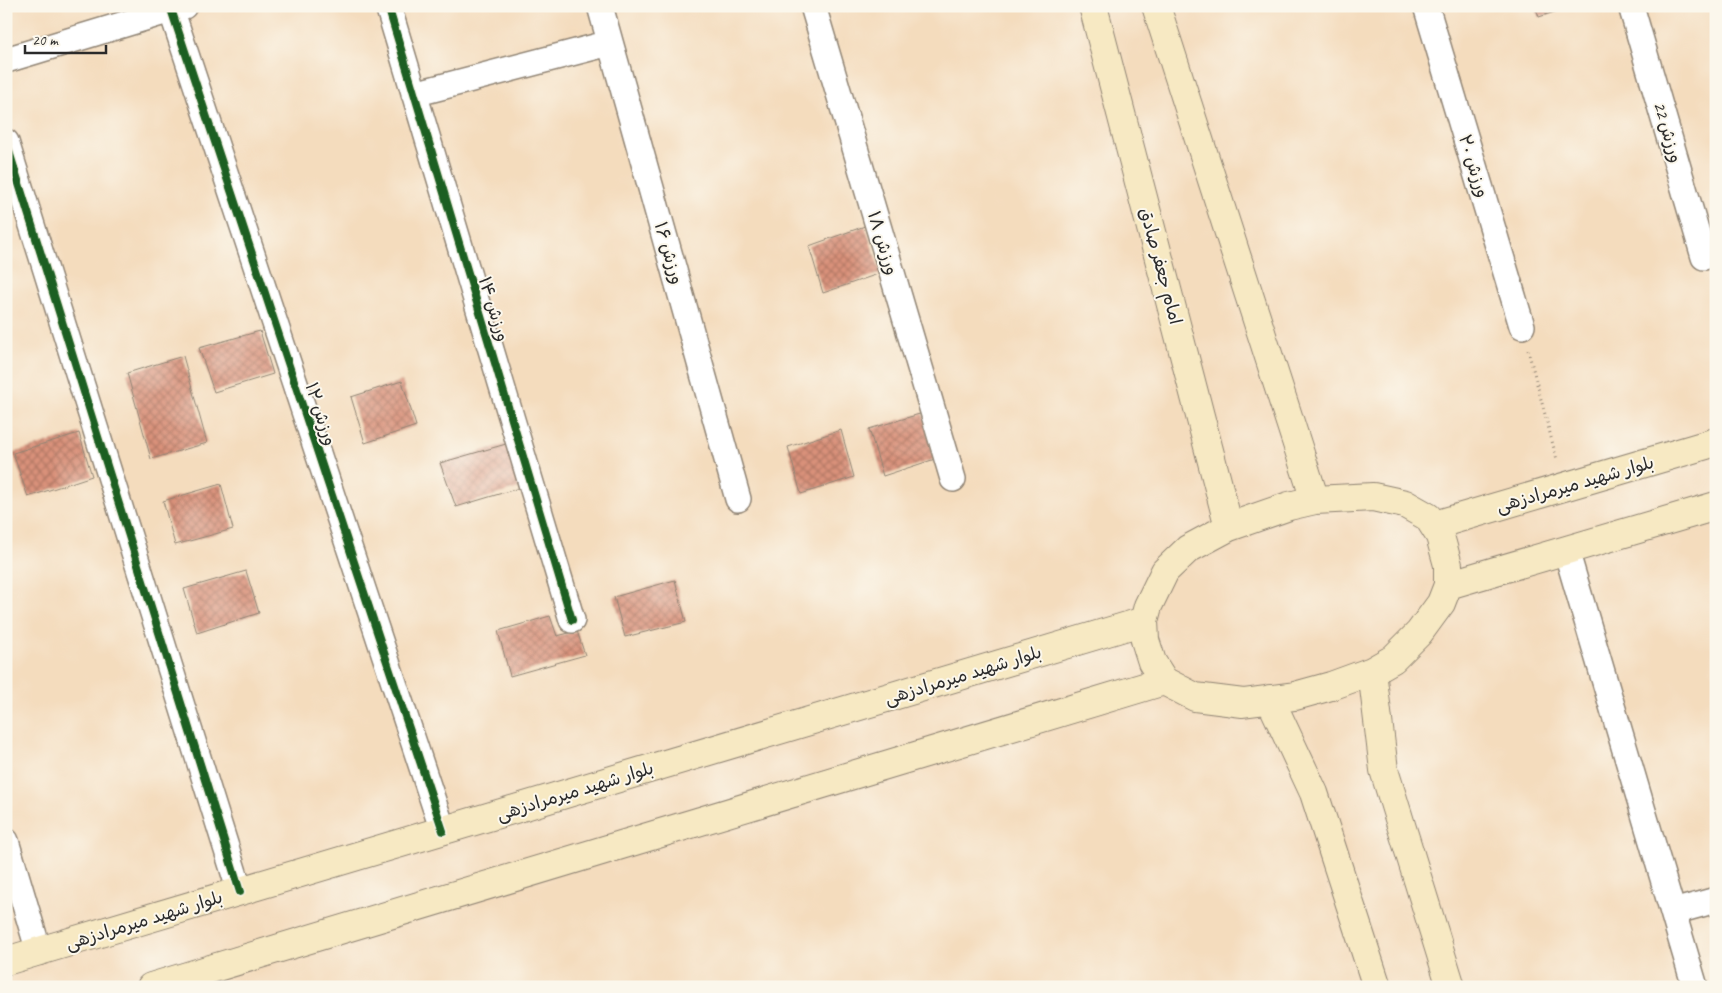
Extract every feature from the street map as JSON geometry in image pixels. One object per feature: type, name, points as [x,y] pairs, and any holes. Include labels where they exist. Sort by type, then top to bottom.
[{"type":"main road","name":"امام جعفر صادق","points":[[1093,6],[1229,526]]},
{"type":"main road","points":[[1156,6],[1314,500]]},
{"type":"main road","name":"بلوار شهید میرمرادزهی","points":[[1435,525],[1716,442]]},
{"type":"main road","points":[[1372,497],[1405,504],[1428,517],[1435,525],[1448,565],[1448,585],[1441,603],[1420,633],[1393,659],[1372,671],[1295,696],[1243,703],[1195,697],[1164,681],[1152,662],[1145,640],[1144,621],[1148,606],[1165,571],[1188,549],[1229,526],[1289,506],[1314,500],[1372,497]]},
{"type":"main road","points":[[1448,585],[1716,506]]},
{"type":"main road","name":"بلوار شهید میرمرادزهی","points":[[6,961],[1144,621]]},
{"type":"main road","points":[[1372,671],[1384,770],[1451,987]]},
{"type":"main road","points":[[151,987],[1164,681]]},
{"type":"main road","points":[[1270,699],[1314,793],[1376,987]]},
{"type":"street","name":"ورزش ۱۴","points":[[388,6],[572,620]]},
{"type":"street","name":"ورزش ۱۶","points":[[600,6],[738,499]]},
{"type":"street","name":"ورزش ۱۸","points":[[813,6],[953,479]]},
{"type":"street","name":"ورزش ۲۰","points":[[1426,6],[1522,326]]},
{"type":"street","name":"ورزش 22","points":[[1631,6],[1704,257]]},
{"type":"street","points":[[6,60],[176,8]]},
{"type":"street","name":"ورزش ۱۲","points":[[176,8],[443,831]]},
{"type":"street","points":[[414,94],[610,43]]},
{"type":"street","points":[[6,142],[240,892]]},
{"type":"street","points":[[1566,550],[1695,987]]},
{"type":"street","points":[[6,842],[39,952]]},
{"type":"street","points":[[1674,912],[1716,900]]},
{"type":"path","points":[[1522,326],[1565,487]]},
{"type":"building","points":[[1535,6],[1570,6],[1570,7],[1539,17]]},
{"type":"building","points":[[865,226],[881,273],[823,293],[809,246]]},
{"type":"building","points":[[260,331],[273,374],[214,392],[199,348]]},
{"type":"building","points":[[183,356],[207,443],[151,459],[127,373]]},
{"type":"building","points":[[402,381],[416,426],[365,443],[351,397]]},
{"type":"building","points":[[923,413],[935,459],[883,476],[869,429]]},
{"type":"building","points":[[841,430],[854,477],[801,494],[788,447]]},
{"type":"building","points":[[79,433],[92,476],[28,497],[13,453]]},
{"type":"building","points":[[506,444],[519,488],[456,507],[440,463]]},
{"type":"building","points":[[221,484],[233,529],[175,545],[163,501]]},
{"type":"building","points":[[246,571],[259,613],[197,633],[184,589]]},
{"type":"building","points":[[675,580],[686,622],[625,637],[614,597]]},
{"type":"building","points":[[550,616],[557,636],[577,631],[585,655],[510,676],[498,631]]},
{"type":"cycle path","points":[[170,6],[443,831]]},
{"type":"cycle path","points":[[388,6],[572,620]]},
{"type":"cycle path","points":[[6,142],[240,892]]}]
